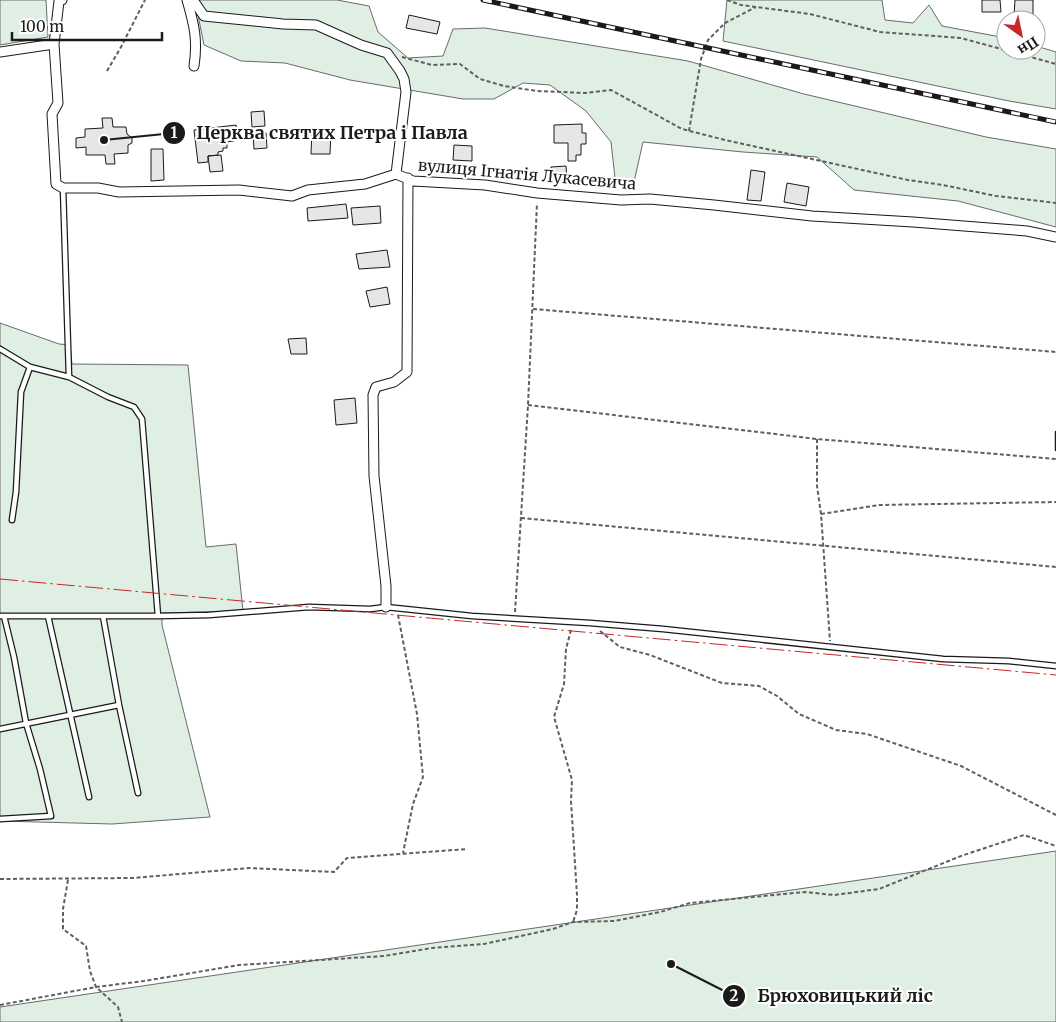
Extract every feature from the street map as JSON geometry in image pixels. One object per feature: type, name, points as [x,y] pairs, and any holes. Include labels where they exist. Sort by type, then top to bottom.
[{"type":"street","points":[[62,0],[59,1],[54,44],[58,103],[52,114],[56,184],[63,188]]},
{"type":"street","points":[[187,0],[196,33],[194,66]]},
{"type":"street","points":[[193,0],[204,16],[283,24],[316,25],[361,45],[387,53],[404,79],[406,92],[396,174]]},
{"type":"street","points":[[0,52],[54,44]]},
{"type":"street","name":"вулиця Ігнатія Лукасевича","points":[[63,188],[98,188],[139,193],[239,190],[292,196],[308,190],[365,184],[396,174],[413,180],[484,185],[537,193],[621,200],[650,199],[812,216],[1027,231],[1056,237]]},
{"type":"street","points":[[386,607],[386,586],[374,476],[373,395],[376,386],[394,382],[407,372],[408,178]]},
{"type":"lane","points":[[63,188],[68,377]]},
{"type":"lane","points":[[0,349],[30,367],[68,377],[108,397],[134,407],[142,419],[158,616]]},
{"type":"lane","points":[[12,520],[16,492],[21,392],[30,367]]},
{"type":"lane","points":[[0,820],[51,816],[40,769],[26,723],[14,657],[2,616],[208,615],[308,607],[370,609],[386,607],[472,616],[590,623],[943,659],[1009,661],[1056,666]]},
{"type":"lane","points":[[48,616],[89,797]]},
{"type":"lane","points":[[103,616],[119,705],[138,793]]},
{"type":"lane","points":[[0,729],[119,705]]},
{"type":"path","points":[[107,71],[145,0]]},
{"type":"path","points":[[727,0],[741,5],[810,14],[880,32],[961,38],[1056,64]]},
{"type":"path","points":[[688,131],[701,59],[708,40],[725,23],[756,7]]},
{"type":"path","points":[[387,53],[432,65],[460,64],[480,79],[504,86],[537,91],[585,93],[611,90],[688,131],[908,180],[996,196],[1056,204]]},
{"type":"path","points":[[514,619],[528,405],[537,193]]},
{"type":"path","points":[[533,309],[1056,352]]},
{"type":"path","points":[[528,405],[817,439],[1056,459]]},
{"type":"path","points":[[817,439],[816,486],[821,514],[830,648]]},
{"type":"path","points":[[821,514],[879,505],[1056,502]]},
{"type":"path","points":[[521,518],[1056,567]]},
{"type":"path","points":[[397,608],[418,714],[423,776],[413,804],[403,854]]},
{"type":"path","points":[[573,622],[566,650],[564,684],[554,717],[572,780],[571,800],[577,896],[573,922]]},
{"type":"path","points":[[590,623],[620,647],[650,655],[722,683],[759,686],[778,696],[799,714],[836,730],[867,734],[961,766],[1056,815]]},
{"type":"path","points":[[0,1005],[96,986],[144,981],[239,965],[384,956],[432,948],[484,944],[553,929],[573,922],[614,921],[660,912],[690,902],[805,892],[834,895],[880,888],[961,856],[1024,835],[1056,846]]},
{"type":"path","points":[[0,879],[132,878],[249,868],[334,872],[347,858],[467,849]]},
{"type":"path","points":[[69,879],[63,909],[63,929],[86,946],[90,970],[96,986],[118,1007],[122,1022]]},
{"type":"green space","points":[[0,0],[46,0],[48,37],[0,45]]},
{"type":"green space","points":[[195,0],[337,0],[369,6],[378,32],[408,58],[443,56],[453,29],[485,28],[688,61],[804,94],[986,137],[1056,149],[1056,227],[958,201],[854,190],[817,157],[643,142],[634,182],[615,178],[611,142],[586,111],[550,85],[523,83],[494,99],[463,99],[350,80],[285,63],[241,61],[204,45]]},
{"type":"green space","points":[[727,0],[882,0],[885,20],[913,23],[929,5],[942,26],[996,36],[996,60],[1046,60],[1046,49],[1056,52],[1056,109],[1009,101],[723,41]]},
{"type":"green space","points":[[0,323],[59,344],[70,345],[72,364],[188,365],[206,547],[236,544],[243,611],[162,613],[162,625],[210,817],[112,824],[0,821]]},
{"type":"green space","points":[[1056,851],[1056,1022],[0,1022],[0,1007]]},
{"type":"building","points":[[982,0],[1000,0],[1001,10],[982,12]]},
{"type":"building","points":[[1015,0],[1033,0],[1033,10],[1014,10]]},
{"type":"building","points":[[409,15],[440,22],[437,34],[406,28]]},
{"type":"building","points":[[264,111],[265,126],[252,127],[251,112]]},
{"type":"building","points":[[102,118],[112,118],[113,127],[126,127],[127,134],[132,138],[132,143],[128,145],[128,153],[114,154],[115,164],[106,164],[105,155],[86,155],[86,147],[76,148],[76,138],[85,137],[85,129],[103,128]]},
{"type":"building","points":[[582,124],[582,133],[586,133],[586,144],[581,144],[581,155],[576,155],[576,161],[568,161],[568,143],[554,143],[554,125]]},
{"type":"building","points":[[236,125],[238,140],[227,142],[227,148],[223,148],[223,151],[218,152],[218,155],[208,156],[208,162],[198,163],[194,130]]},
{"type":"building","points":[[312,129],[331,130],[330,154],[311,154]]},
{"type":"building","points":[[266,133],[267,148],[254,149],[253,134]]},
{"type":"building","points":[[454,145],[472,146],[472,161],[453,160]]},
{"type":"building","points":[[151,149],[163,149],[164,180],[151,181]]},
{"type":"building","points":[[221,155],[223,171],[210,172],[208,156]]},
{"type":"building","points":[[566,166],[567,179],[551,179],[551,167]]},
{"type":"building","points":[[751,170],[765,172],[761,201],[747,200]]},
{"type":"building","points":[[787,183],[809,187],[806,206],[784,202]]},
{"type":"building","points":[[346,204],[348,218],[308,221],[307,208]]},
{"type":"building","points":[[380,206],[381,223],[353,225],[351,208]]},
{"type":"building","points":[[387,250],[390,267],[359,269],[356,254]]},
{"type":"building","points":[[387,287],[390,304],[370,307],[366,291]]},
{"type":"building","points":[[306,338],[307,354],[291,354],[288,339]]},
{"type":"building","points":[[355,398],[357,423],[336,425],[334,400]]},
{"type":"railway","points":[[483,0],[1056,122]]},
{"type":"wall","points":[[1056,432],[1056,450]]},
{"type":"power","points":[[0,579],[1056,675]]},
{"type":"place","name":"Церква святих Петра і Павла","points":[[104,140]]},
{"type":"place","name":"Брюховицький ліс","points":[[671,964]]}]
